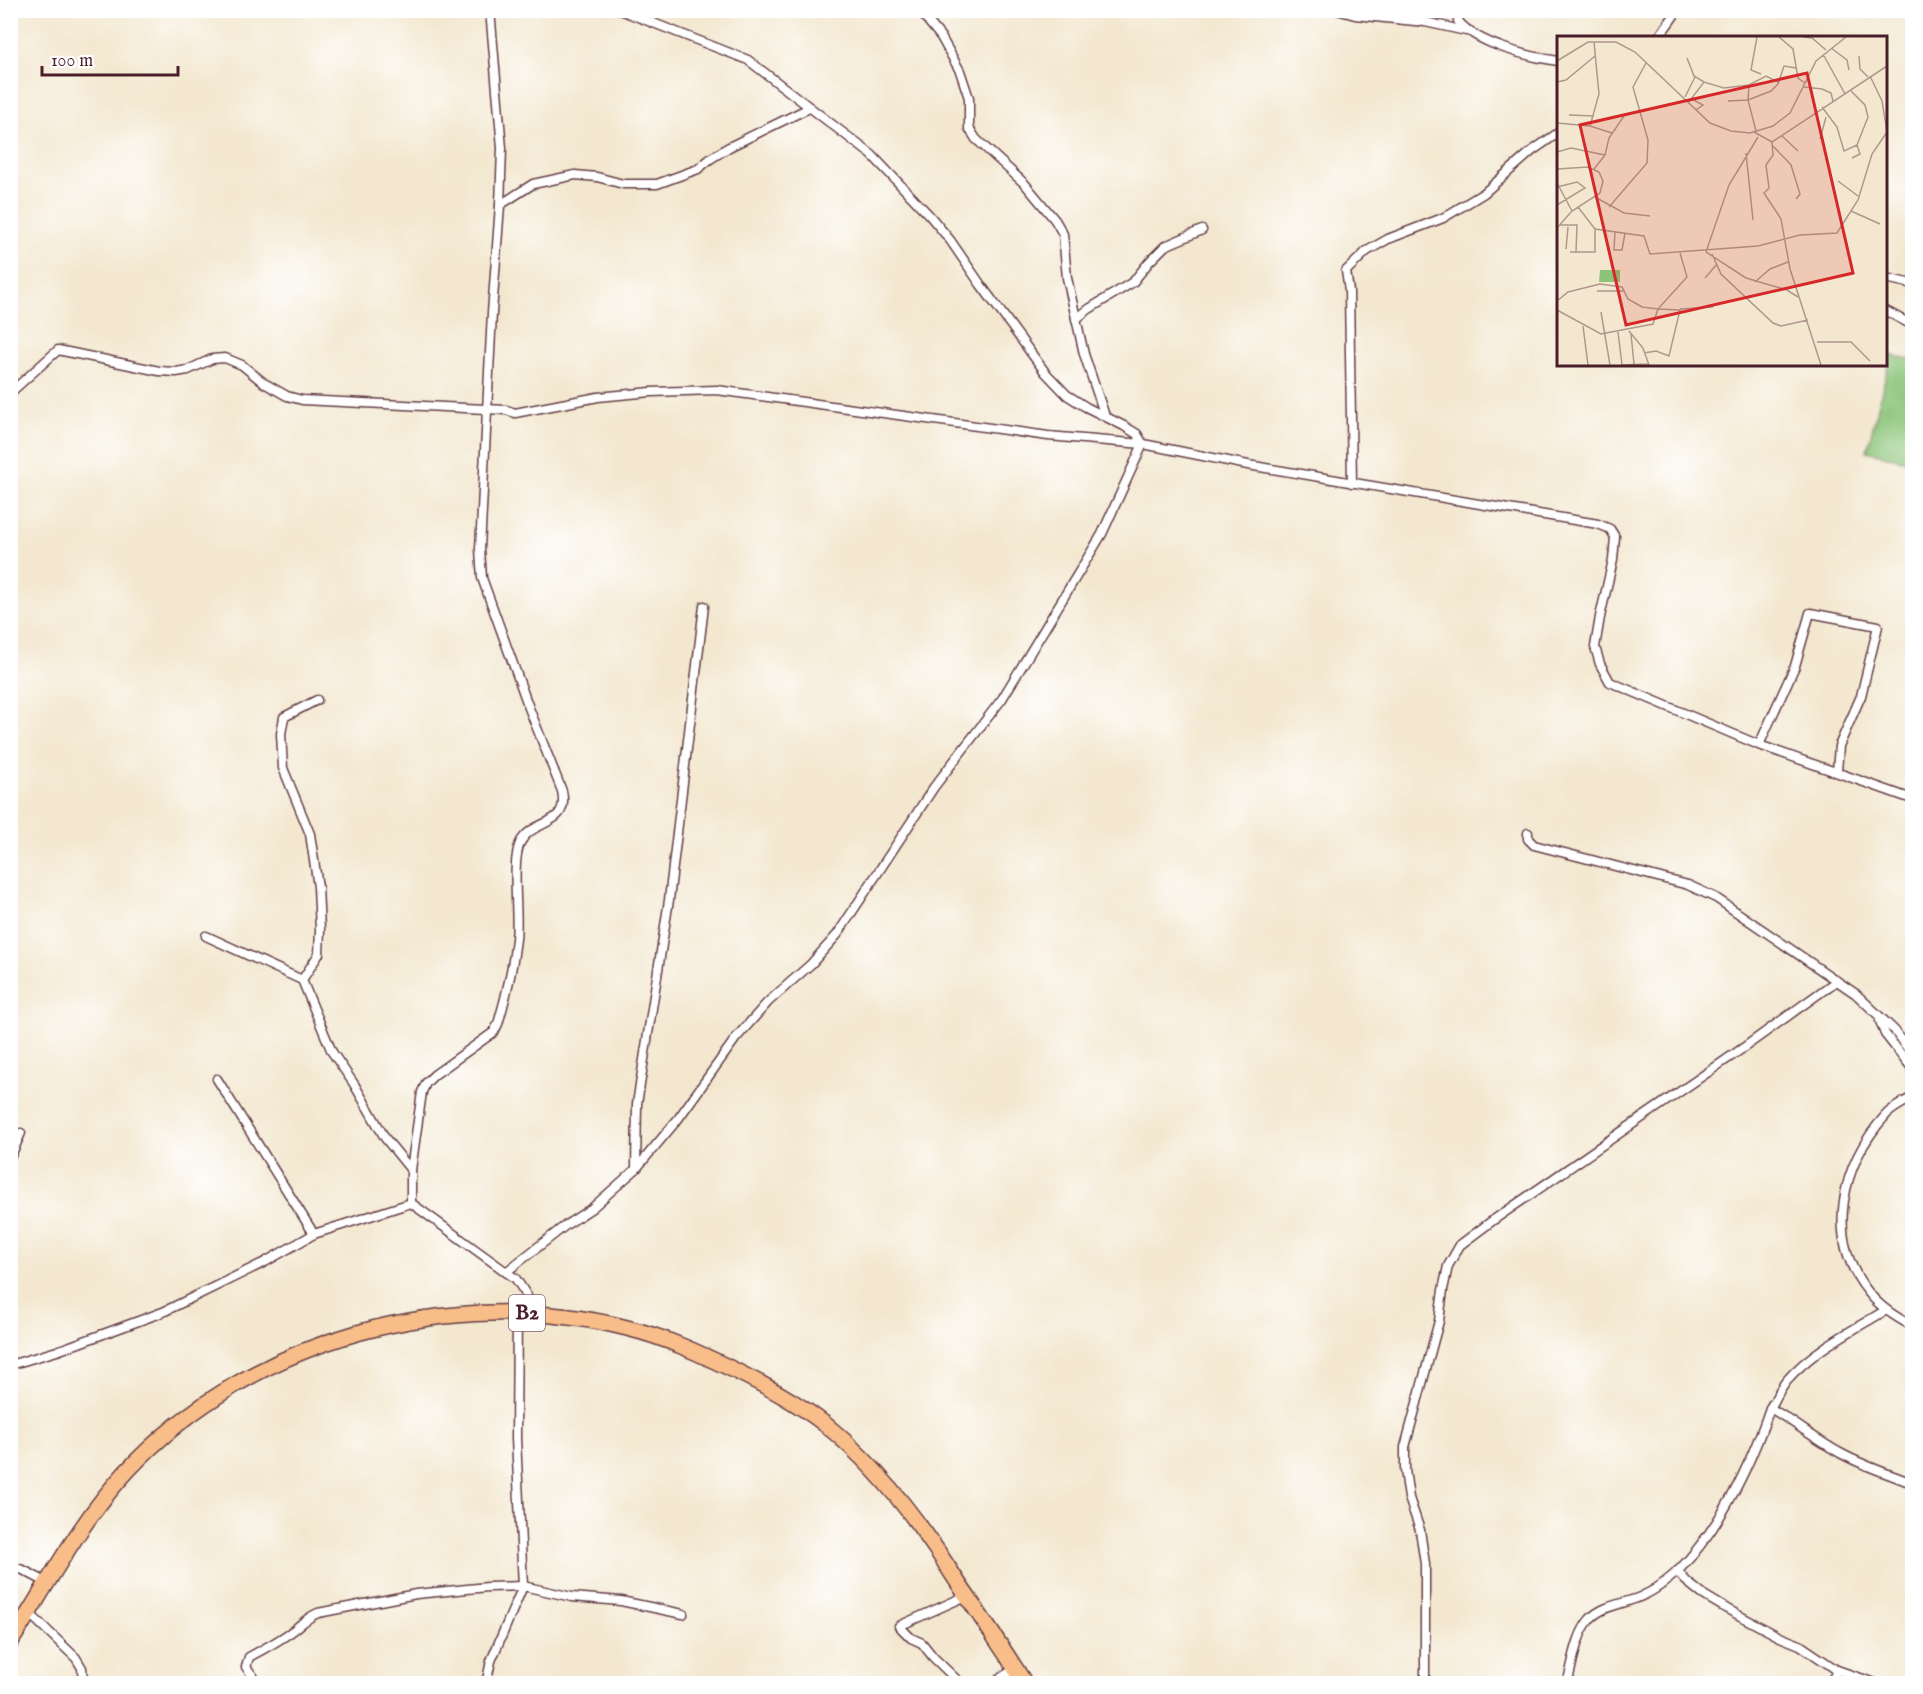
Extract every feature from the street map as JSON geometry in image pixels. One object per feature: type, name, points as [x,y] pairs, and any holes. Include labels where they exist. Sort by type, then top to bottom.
[{"type":"highway","name":"B2","points":[[10,1643],[46,1582],[95,1508],[129,1469],[171,1430],[209,1401],[285,1359],[316,1346],[373,1328],[446,1315],[517,1312],[601,1322],[658,1337],[784,1395],[826,1425],[899,1499],[937,1550],[1024,1683]]},
{"type":"street","points":[[411,1203],[411,1170],[422,1092],[426,1083],[494,1032],[498,1024],[516,938],[517,855],[521,841],[530,832],[555,818],[562,811],[565,803],[482,578],[480,549],[502,148],[490,10]]},
{"type":"street","points":[[620,10],[748,60],[872,155],[950,240],[1046,372],[1067,395],[1137,434],[1143,444]]},
{"type":"street","points":[[919,10],[941,37],[960,71],[969,98],[969,128],[976,139],[1025,184],[1055,220],[1063,234],[1066,279],[1084,354],[1105,416]]},
{"type":"street","points":[[1309,10],[1329,10]]},
{"type":"street","points":[[1337,10],[1355,15],[1425,22],[1466,31],[1481,39],[1557,61]]},
{"type":"street","points":[[1459,10],[1458,21],[1466,31]]},
{"type":"street","points":[[1659,36],[1678,10]]},
{"type":"street","points":[[500,205],[533,184],[575,175],[597,177],[623,184],[657,184],[698,170],[729,147],[808,108]]},
{"type":"street","points":[[1352,483],[1349,291],[1346,272],[1367,251],[1389,239],[1443,218],[1484,193],[1532,151],[1557,134]]},
{"type":"street","points":[[1076,319],[1133,282],[1149,261],[1165,246],[1202,230]]},
{"type":"street","points":[[1887,278],[1912,284]]},
{"type":"street","points":[[1887,312],[1912,326]]},
{"type":"street","points":[[10,393],[58,350],[176,372],[188,370],[212,359],[225,358],[242,365],[264,383],[287,396],[302,400],[515,413],[609,396],[717,390],[1048,436],[1143,444],[1248,465],[1598,524],[1610,529],[1615,537],[1614,560],[1599,617],[1595,647],[1600,664],[1610,682],[1759,745],[1912,799]]},
{"type":"street","points":[[507,1272],[566,1225],[592,1208],[636,1169],[678,1119],[736,1038],[768,1002],[811,964],[837,935],[934,787],[1002,699],[1102,534],[1143,444]]},
{"type":"street","points":[[636,1169],[637,1104],[669,900],[704,606]]},
{"type":"street","points":[[1759,745],[1795,666],[1810,613],[1878,626],[1861,696],[1839,746],[1837,771]]},
{"type":"street","points":[[302,981],[319,954],[318,887],[310,834],[283,768],[281,734],[284,717],[317,700]]},
{"type":"street","points":[[1528,833],[1528,839],[1534,845],[1678,882],[1731,907],[1835,982],[1856,994],[1894,1030],[1912,1054]]},
{"type":"street","points":[[206,936],[302,981],[332,1052],[354,1084],[385,1138],[411,1170]]},
{"type":"street","points":[[1425,1683],[1425,1564],[1420,1530],[1406,1479],[1405,1447],[1439,1321],[1448,1266],[1460,1245],[1835,982]]},
{"type":"street","points":[[1879,1018],[1885,1034],[1912,1068]]},
{"type":"street","points":[[217,1079],[314,1234]]},
{"type":"street","points":[[1912,1097],[1887,1113],[1870,1136],[1851,1171],[1842,1204],[1843,1239],[1850,1263],[1869,1293],[1886,1310],[1912,1326]]},
{"type":"street","points":[[10,1158],[21,1133]]},
{"type":"street","points":[[10,1365],[57,1351],[163,1312],[244,1273],[314,1234],[411,1203]]},
{"type":"street","points":[[411,1203],[507,1272],[522,1286],[532,1313]]},
{"type":"street","points":[[1567,1683],[1582,1633],[1591,1619],[1606,1608],[1644,1596],[1677,1571],[1708,1533],[1745,1473],[1770,1408],[1785,1382],[1824,1348],[1886,1310]]},
{"type":"street","points":[[486,1683],[491,1661],[523,1586],[516,1438],[517,1312]]},
{"type":"street","points":[[1770,1408],[1844,1456],[1912,1483]]},
{"type":"street","points":[[10,1566],[46,1582]]},
{"type":"street","points":[[1677,1571],[1702,1594],[1727,1610],[1800,1645],[1837,1670],[1878,1683]]},
{"type":"street","points":[[259,1683],[246,1667],[249,1657],[277,1642],[307,1618],[318,1613],[416,1594],[468,1588],[523,1586],[572,1597],[621,1601],[683,1614]]},
{"type":"street","points":[[961,1683],[933,1657],[922,1643],[911,1638],[899,1626],[966,1596]]},
{"type":"street","points":[[29,1613],[76,1658],[82,1668],[83,1683]]},
{"type":"street","points":[[991,1683],[1016,1668]]},
{"type":"street","points":[[1830,1683],[1837,1670]]},
{"type":"street","points":[[246,1683],[249,1672]]},
{"type":"green space","points":[[1891,355],[1912,360],[1912,462],[1867,451]]}]
